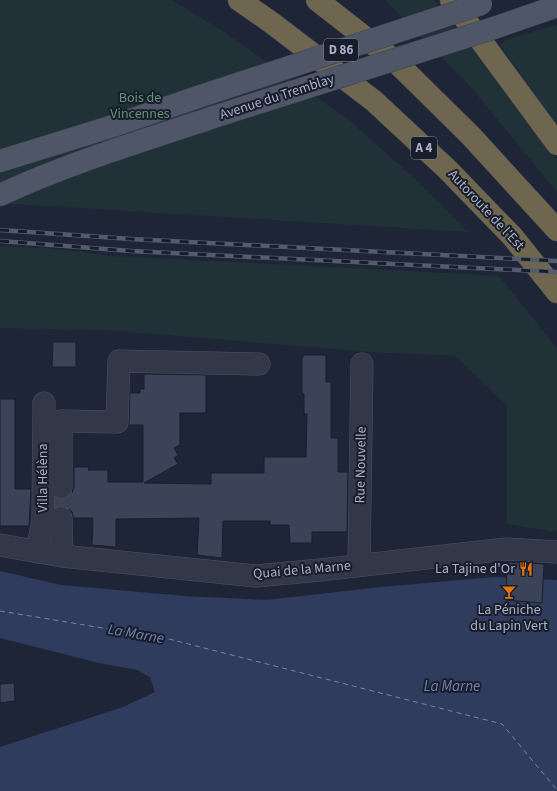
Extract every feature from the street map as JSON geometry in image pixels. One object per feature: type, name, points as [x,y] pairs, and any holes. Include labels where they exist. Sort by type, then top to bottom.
[{"type":"highway","name":"Autoroute de l’Est","points":[[239,0],[272,23],[374,101],[442,165],[512,236],[557,292]]},
{"type":"highway","points":[[317,0],[395,61],[471,136],[557,230]]},
{"type":"highway","points":[[451,0],[557,144]]},
{"type":"main road","name":"Avenue du Tremblay","points":[[0,161],[110,128],[201,96],[486,2]]},
{"type":"main road","name":"Avenue du Tremblay","points":[[0,195],[24,183],[99,156],[223,114],[496,27],[557,6]]},
{"type":"street","points":[[61,487],[60,421],[117,422],[119,361],[258,364]]},
{"type":"street","name":"Rue Nouvelle","points":[[359,565],[362,364]]},
{"type":"street","name":"Villa Hélèna","points":[[37,552],[43,520],[44,403]]},
{"type":"street","points":[[61,518],[62,556]]},
{"type":"street","name":"Quai de la Marne","points":[[0,545],[62,556],[256,576],[506,549],[557,552]]},
{"type":"green space","name":"Bois de Vincennes","points":[[0,0],[172,0],[227,34],[349,120],[414,178],[467,232],[0,203]]},
{"type":"green space","points":[[385,0],[434,0],[513,100],[557,159],[557,192],[469,85]]},
{"type":"green space","points":[[557,25],[557,125],[500,45],[507,39]]},
{"type":"green space","points":[[0,246],[46,248],[111,256],[499,276],[557,348],[557,532],[507,524],[507,405],[455,356],[369,352],[104,330],[0,328]]},
{"type":"water","name":"La Marne","points":[[0,571],[61,585],[185,596],[266,600],[381,587],[494,577],[557,580],[557,791],[0,791],[0,747],[123,707],[155,692],[150,677],[137,670],[99,663],[0,638]]},
{"type":"building","points":[[53,342],[76,342],[76,367],[52,367]]},
{"type":"building","points":[[303,355],[326,355],[326,382],[331,382],[331,438],[338,438],[338,472],[348,472],[347,532],[312,532],[312,543],[290,543],[289,525],[270,525],[270,521],[223,521],[222,558],[197,555],[199,518],[116,519],[116,547],[92,545],[93,518],[74,518],[72,512],[67,507],[56,507],[56,498],[67,498],[72,493],[74,487],[74,467],[89,467],[88,470],[108,470],[108,482],[143,482],[143,425],[129,425],[130,393],[140,393],[140,389],[144,389],[144,374],[206,375],[206,413],[180,413],[180,445],[174,448],[178,455],[174,458],[178,464],[144,483],[211,484],[211,473],[264,473],[264,457],[306,457],[307,414],[304,414],[304,394],[302,392]]},
{"type":"building","points":[[0,399],[15,399],[15,489],[31,489],[29,526],[0,526]]},
{"type":"building","points":[[507,562],[544,564],[542,603],[506,600]]},
{"type":"building","points":[[14,683],[15,701],[0,703],[0,684]]},
{"type":"ferry route","points":[[0,611],[169,639],[502,724],[557,790]]},
{"type":"tunnel","points":[[61,487],[61,518]]},
{"type":"railway","points":[[0,230],[131,239],[557,261]]},
{"type":"railway","points":[[0,241],[131,251],[557,272]]},
{"type":"place","name":"La Tajine d'Or","points":[[526,569]]},
{"type":"place","name":"La Péniche du Lapin Vert","points":[[509,592]]}]
